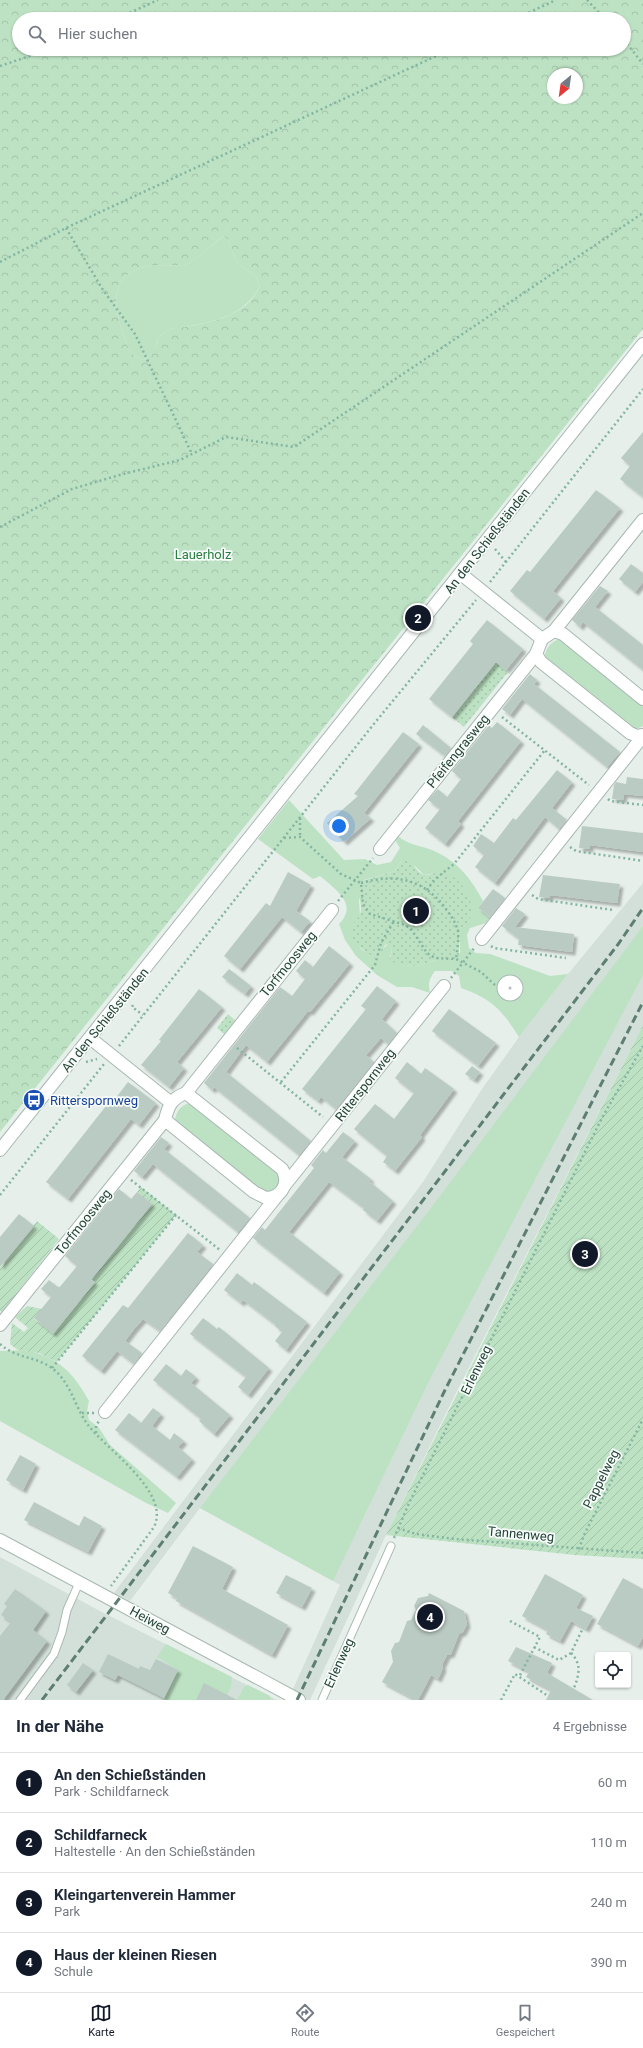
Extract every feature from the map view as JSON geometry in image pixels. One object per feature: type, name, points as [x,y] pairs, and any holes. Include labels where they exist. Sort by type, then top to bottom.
[{"type":"street","name":"An den Schießständen","points":[[0,1150],[643,344]]},
{"type":"street","points":[[461,574],[542,639],[554,631],[643,520]]},
{"type":"street","points":[[554,631],[563,634],[643,699]]},
{"type":"street","name":"Pfeifengrasweg","points":[[380,849],[536,654],[542,639]]},
{"type":"street","points":[[536,654],[541,662],[630,733],[637,736],[643,735]]},
{"type":"street","points":[[482,939],[643,735]]},
{"type":"street","name":"Torfmoosweg","points":[[186,1093],[332,910]]},
{"type":"street","name":"Ritterspornweg","points":[[104,1412],[444,986]]},
{"type":"street","points":[[90,1038],[170,1102]]},
{"type":"street","points":[[277,1196],[266,1198],[260,1196],[165,1120],[170,1102],[178,1096],[186,1093],[276,1164],[286,1175],[286,1185]]},
{"type":"street","name":"Torfmoosweg","points":[[0,1325],[165,1120]]},
{"type":"street","name":"Heiweg","points":[[1,1542],[299,1700]]},
{"type":"lane","name":"Erlenweg","points":[[322,1700],[391,1546]]},
{"type":"lane","points":[[20,1700],[54,1654],[62,1632],[67,1610],[79,1583]]},
{"type":"path","points":[[131,12],[158,0]]},
{"type":"path","points":[[530,12],[556,0]]},
{"type":"path","points":[[587,0],[598,12]]},
{"type":"path","points":[[631,49],[643,64]]},
{"type":"path","points":[[0,66],[30,56]]},
{"type":"path","points":[[0,262],[66,228],[436,56]]},
{"type":"path","points":[[0,527],[72,489],[123,474],[180,460],[226,437],[294,447],[643,213]]},
{"type":"path","points":[[66,228],[103,290],[135,334],[192,454]]},
{"type":"path","points":[[0,1195],[643,389]]},
{"type":"path","points":[[495,546],[496,551],[506,562]]},
{"type":"path","points":[[492,709],[610,801],[643,805]]},
{"type":"path","points":[[427,890],[434,880],[459,858],[545,750]]},
{"type":"path","points":[[300,818],[300,837]]},
{"type":"path","points":[[284,838],[300,837],[341,874],[356,879],[361,883]]},
{"type":"path","points":[[561,840],[576,852],[643,861]]},
{"type":"path","points":[[332,910],[380,849]]},
{"type":"path","points":[[361,883],[380,878],[397,878],[427,890],[444,907],[456,923],[458,939],[456,959]]},
{"type":"path","points":[[361,883],[361,897],[366,909],[375,916],[394,921],[410,929],[427,953],[435,958],[456,959],[481,972],[497,987],[504,989]]},
{"type":"path","points":[[523,888],[538,899],[613,910]]},
{"type":"path","points":[[281,1082],[375,964],[381,943],[394,921]]},
{"type":"path","points":[[444,986],[482,939],[494,948],[566,958]]},
{"type":"path","points":[[136,1001],[132,1006],[143,1015]]},
{"type":"path","points":[[228,1040],[333,1125]]},
{"type":"path","name":"Erlenweg","points":[[391,1546],[398,1528],[602,1118],[643,1046]]},
{"type":"path","points":[[123,1173],[228,1256]]},
{"type":"path","points":[[52,1368],[176,1215]]},
{"type":"path","points":[[0,1344],[12,1354],[35,1360],[52,1368],[60,1375],[71,1392],[87,1424],[115,1454],[135,1472],[147,1488],[157,1512],[154,1527],[103,1595]]},
{"type":"path","name":"Pappelweg","points":[[579,1549],[584,1535],[643,1419]]},
{"type":"path","name":"Tannenweg","points":[[398,1528],[416,1534],[455,1539],[643,1553]]},
{"type":"path","points":[[510,1621],[540,1637],[519,1677]]},
{"type":"path","points":[[534,1647],[559,1660],[571,1653],[583,1628]]},
{"type":"path","points":[[571,1653],[578,1664],[580,1674],[574,1688]]},
{"type":"path","points":[[501,1700],[515,1674],[548,1696]]},
{"type":"shaded area","points":[[643,883],[643,1025],[455,1395],[386,1535],[310,1700],[288,1700],[340,1585],[200,1508],[130,1601],[114,1593],[423,1182],[482,1089],[519,1037],[568,974]]},
{"type":"shaded area","points":[[0,1557],[100,1611],[277,1700],[0,1700]]},
{"type":"green space","name":"Lauerholz","points":[[0,0],[643,0],[643,329],[0,1132]],"holes":[[[223,236],[228,239],[236,262],[256,277],[260,286],[254,296],[238,311],[229,316],[168,330],[161,335],[150,354],[144,360],[136,357],[127,344],[117,310],[116,299],[122,280],[130,273],[141,268],[156,265],[184,265],[198,257]]]},
{"type":"green space","points":[[223,236],[228,239],[236,262],[256,277],[260,286],[253,296],[238,311],[229,316],[184,328],[168,330],[161,336],[151,353],[144,360],[136,357],[127,344],[117,310],[116,299],[122,280],[130,273],[141,268],[156,265],[184,265],[198,257]]},
{"type":"green space","points":[[559,639],[564,640],[643,703],[643,726],[634,730],[547,660],[545,655],[548,647]]},
{"type":"green space","points":[[496,662],[508,672],[464,727],[452,717]]},
{"type":"green space","points":[[289,800],[344,860],[365,859],[377,865],[391,862],[400,848],[395,840],[398,836],[409,843],[429,849],[447,858],[461,870],[473,884],[483,901],[478,908],[490,918],[486,923],[470,928],[467,935],[469,948],[476,953],[490,954],[550,976],[568,974],[519,1037],[495,1006],[481,996],[461,988],[459,976],[452,971],[435,971],[431,976],[429,986],[430,993],[412,987],[397,987],[377,975],[356,956],[345,940],[339,924],[345,917],[347,910],[343,897],[320,876],[313,879],[258,839]],"holes":[[[402,860],[416,867],[424,875],[442,872],[454,878],[465,925],[459,929],[460,953],[451,960],[435,960],[417,966],[402,965],[390,957],[392,949],[389,943],[374,958],[372,954],[362,950],[353,938],[353,925],[360,915],[359,901],[364,880],[395,871]],[[510,981],[517,987],[515,992],[510,995],[505,992],[504,987]]]},
{"type":"green space","points":[[406,858],[422,874],[426,875],[443,872],[449,874],[466,890],[472,912],[468,921],[459,929],[459,959],[454,961],[435,960],[417,966],[402,965],[390,961],[392,949],[389,944],[385,945],[379,958],[376,959],[362,949],[354,940],[352,930],[361,911],[359,891],[360,884],[362,881],[395,871],[402,860]]},
{"type":"green space","points":[[643,926],[643,975],[429,1381],[333,1581],[200,1508],[430,1209]]},
{"type":"green space","points":[[228,1014],[236,1021],[225,1035],[217,1028]]},
{"type":"green space","points":[[643,1025],[643,1559],[575,1555],[386,1535]]},
{"type":"green space","points":[[189,1103],[276,1170],[279,1178],[274,1189],[263,1194],[177,1124],[175,1119],[178,1111]]},
{"type":"green space","points":[[141,1187],[176,1215],[57,1362],[39,1353],[18,1350],[10,1344],[12,1323],[24,1332],[28,1328],[15,1317],[27,1306],[42,1309],[34,1319],[53,1333],[54,1292],[58,1287],[95,1282],[76,1267],[81,1260],[152,1204],[137,1192]]},
{"type":"green space","points":[[37,1221],[59,1239],[2,1312],[0,1311],[0,1268]]},
{"type":"green space","points":[[26,1350],[48,1357],[71,1374],[89,1401],[87,1411],[89,1420],[99,1428],[110,1445],[176,1503],[168,1513],[146,1503],[0,1421],[0,1351]]},
{"type":"green space","points":[[166,1644],[232,1677],[231,1687],[227,1695],[196,1700],[163,1700],[178,1670],[157,1657]]},
{"type":"green space","points":[[248,1685],[270,1696],[271,1700],[237,1700],[244,1687]]},
{"type":"building","points":[[643,432],[643,497],[620,479],[630,466],[621,458]]},
{"type":"building","points":[[596,490],[620,508],[553,591],[561,598],[544,619],[510,591],[527,570],[530,572]]},
{"type":"building","points":[[631,564],[643,573],[643,582],[635,592],[619,579]]},
{"type":"building","points":[[600,586],[608,591],[595,607],[643,645],[643,670],[583,622],[580,627],[572,620]]},
{"type":"building","points":[[487,620],[523,649],[506,670],[496,662],[452,717],[429,699],[473,644],[470,641]]},
{"type":"building","points":[[530,674],[537,680],[534,684],[620,752],[607,767],[522,699],[510,715],[502,709]]},
{"type":"building","points":[[497,722],[521,741],[458,821],[461,824],[445,844],[425,828],[440,809],[428,800],[438,789],[447,797],[461,779],[452,771],[489,725],[492,728]]},
{"type":"building","points":[[423,725],[451,748],[445,756],[416,734]]},
{"type":"building","points":[[403,732],[419,744],[364,813],[371,818],[344,842],[327,823],[358,796],[354,794]]},
{"type":"building","points":[[557,770],[572,782],[552,808],[567,820],[559,829],[545,817],[495,883],[475,867],[484,855],[473,846],[481,834],[494,843],[513,818],[516,820]]},
{"type":"building","points":[[627,777],[643,779],[643,796],[624,794],[623,800],[612,799],[614,785],[616,782],[626,784]]},
{"type":"building","points":[[582,826],[643,833],[643,852],[590,845],[590,849],[579,848]]},
{"type":"building","points":[[288,872],[311,885],[296,911],[310,921],[301,932],[282,917],[240,969],[224,956],[266,903],[270,906]]},
{"type":"building","points":[[543,875],[620,884],[617,903],[550,895],[550,898],[539,897]]},
{"type":"building","points":[[493,889],[505,898],[490,917],[478,908]]},
{"type":"building","points":[[516,908],[525,914],[515,927],[574,934],[572,952],[518,945],[519,939],[502,926]]},
{"type":"building","points":[[329,946],[350,963],[334,983],[310,1012],[308,1011],[267,1062],[246,1045],[226,1072],[311,1141],[299,1155],[214,1087],[212,1090],[204,1083],[280,987],[292,996],[305,979],[296,971],[305,960],[313,967]]},
{"type":"building","points":[[229,969],[251,986],[245,994],[222,977]]},
{"type":"building","points":[[377,986],[396,1001],[382,1019],[397,1033],[388,1044],[381,1038],[366,1055],[374,1062],[336,1109],[321,1097],[318,1101],[302,1089],[366,1009],[361,1006]]},
{"type":"building","points":[[199,989],[222,1007],[177,1062],[184,1068],[169,1087],[141,1065],[161,1041],[159,1040]]},
{"type":"building","points":[[449,1009],[496,1043],[478,1066],[432,1031]]},
{"type":"building","points":[[407,1062],[421,1074],[425,1068],[454,1089],[420,1135],[422,1137],[395,1171],[383,1162],[387,1156],[354,1129],[375,1104],[394,1119],[414,1093],[395,1078]]},
{"type":"building","points":[[472,1066],[480,1072],[474,1080],[465,1074]]},
{"type":"building","points":[[128,1082],[156,1103],[139,1125],[131,1119],[68,1199],[46,1182],[106,1106],[108,1108]]},
{"type":"building","points":[[343,1132],[355,1141],[342,1157],[371,1179],[369,1181],[393,1201],[377,1221],[363,1210],[364,1208],[329,1182],[289,1232],[340,1272],[324,1293],[253,1238],[262,1227],[265,1230],[314,1168],[311,1165],[323,1150],[326,1153]]},
{"type":"building","points":[[161,1137],[169,1143],[164,1149],[250,1218],[238,1232],[153,1164],[142,1177],[134,1171]]},
{"type":"building","points":[[119,1189],[131,1199],[137,1192],[152,1204],[91,1280],[95,1282],[53,1334],[34,1318],[51,1297],[41,1289],[49,1280],[59,1288],[77,1266],[65,1256]]},
{"type":"building","points":[[19,1214],[34,1226],[0,1267],[0,1237]]},
{"type":"building","points":[[188,1233],[203,1245],[197,1252],[213,1264],[160,1331],[143,1319],[134,1329],[125,1341],[142,1353],[134,1364],[117,1351],[101,1371],[82,1356],[123,1305],[128,1308]]},
{"type":"building","points":[[237,1273],[252,1285],[254,1282],[307,1322],[286,1350],[275,1341],[282,1332],[275,1326],[276,1325],[243,1300],[241,1303],[224,1290]]},
{"type":"building","points":[[203,1318],[217,1329],[219,1327],[269,1368],[248,1395],[238,1387],[246,1377],[190,1334]]},
{"type":"building","points":[[166,1364],[181,1376],[186,1369],[196,1377],[191,1383],[230,1415],[214,1434],[199,1421],[201,1419],[153,1380]]},
{"type":"building","points":[[153,1408],[161,1414],[152,1426],[170,1440],[174,1433],[184,1441],[178,1447],[192,1459],[177,1477],[115,1430],[129,1413],[141,1423]]},
{"type":"building","points":[[20,1455],[36,1464],[23,1490],[6,1480]]},
{"type":"building","points":[[34,1502],[79,1526],[84,1516],[102,1526],[88,1552],[24,1520]]},
{"type":"building","points":[[193,1546],[233,1567],[222,1589],[288,1625],[272,1655],[176,1601],[177,1598],[168,1593]]},
{"type":"building","points":[[545,1574],[583,1595],[576,1608],[593,1616],[586,1629],[571,1621],[560,1641],[546,1634],[548,1630],[522,1616]]},
{"type":"building","points":[[286,1575],[312,1588],[302,1607],[276,1593]]},
{"type":"building","points":[[623,1578],[643,1589],[643,1637],[638,1646],[597,1624]]},
{"type":"building","points":[[15,1589],[46,1611],[33,1630],[47,1641],[3,1700],[0,1700],[0,1636],[11,1622],[1,1615],[7,1606],[4,1604]]},
{"type":"building","points":[[429,1593],[464,1611],[467,1624],[463,1632],[459,1634],[451,1654],[447,1655],[438,1679],[431,1675],[418,1700],[416,1700],[382,1682],[393,1662],[391,1651],[395,1643],[399,1642],[407,1621],[411,1620],[416,1610],[414,1606],[418,1598],[428,1596]]},
{"type":"building","points":[[516,1647],[552,1663],[547,1673],[593,1700],[546,1700],[551,1690],[526,1677],[529,1672],[508,1661]]},
{"type":"building","points":[[108,1654],[139,1669],[140,1666],[150,1670],[156,1659],[178,1670],[164,1698],[118,1675],[115,1680],[99,1672]]},
{"type":"building","points":[[83,1663],[93,1670],[76,1692],[67,1685]]},
{"type":"building","points":[[204,1683],[237,1700],[196,1700]]},
{"type":"railway","points":[[42,1700],[619,943],[643,908]]},
{"type":"railway","points":[[297,1700],[445,1390],[643,1002]]},
{"type":"place","name":"Schildfarneck","points":[[418,618]]},
{"type":"place","name":"An den Schießständen","points":[[416,911]]},
{"type":"place","name":"Ritterspornweg","points":[[34,1100]]},
{"type":"place","name":"Kleingartenverein Hammer","points":[[585,1254]]},
{"type":"place","name":"Haus der kleinen Riesen","points":[[430,1617]]}]
